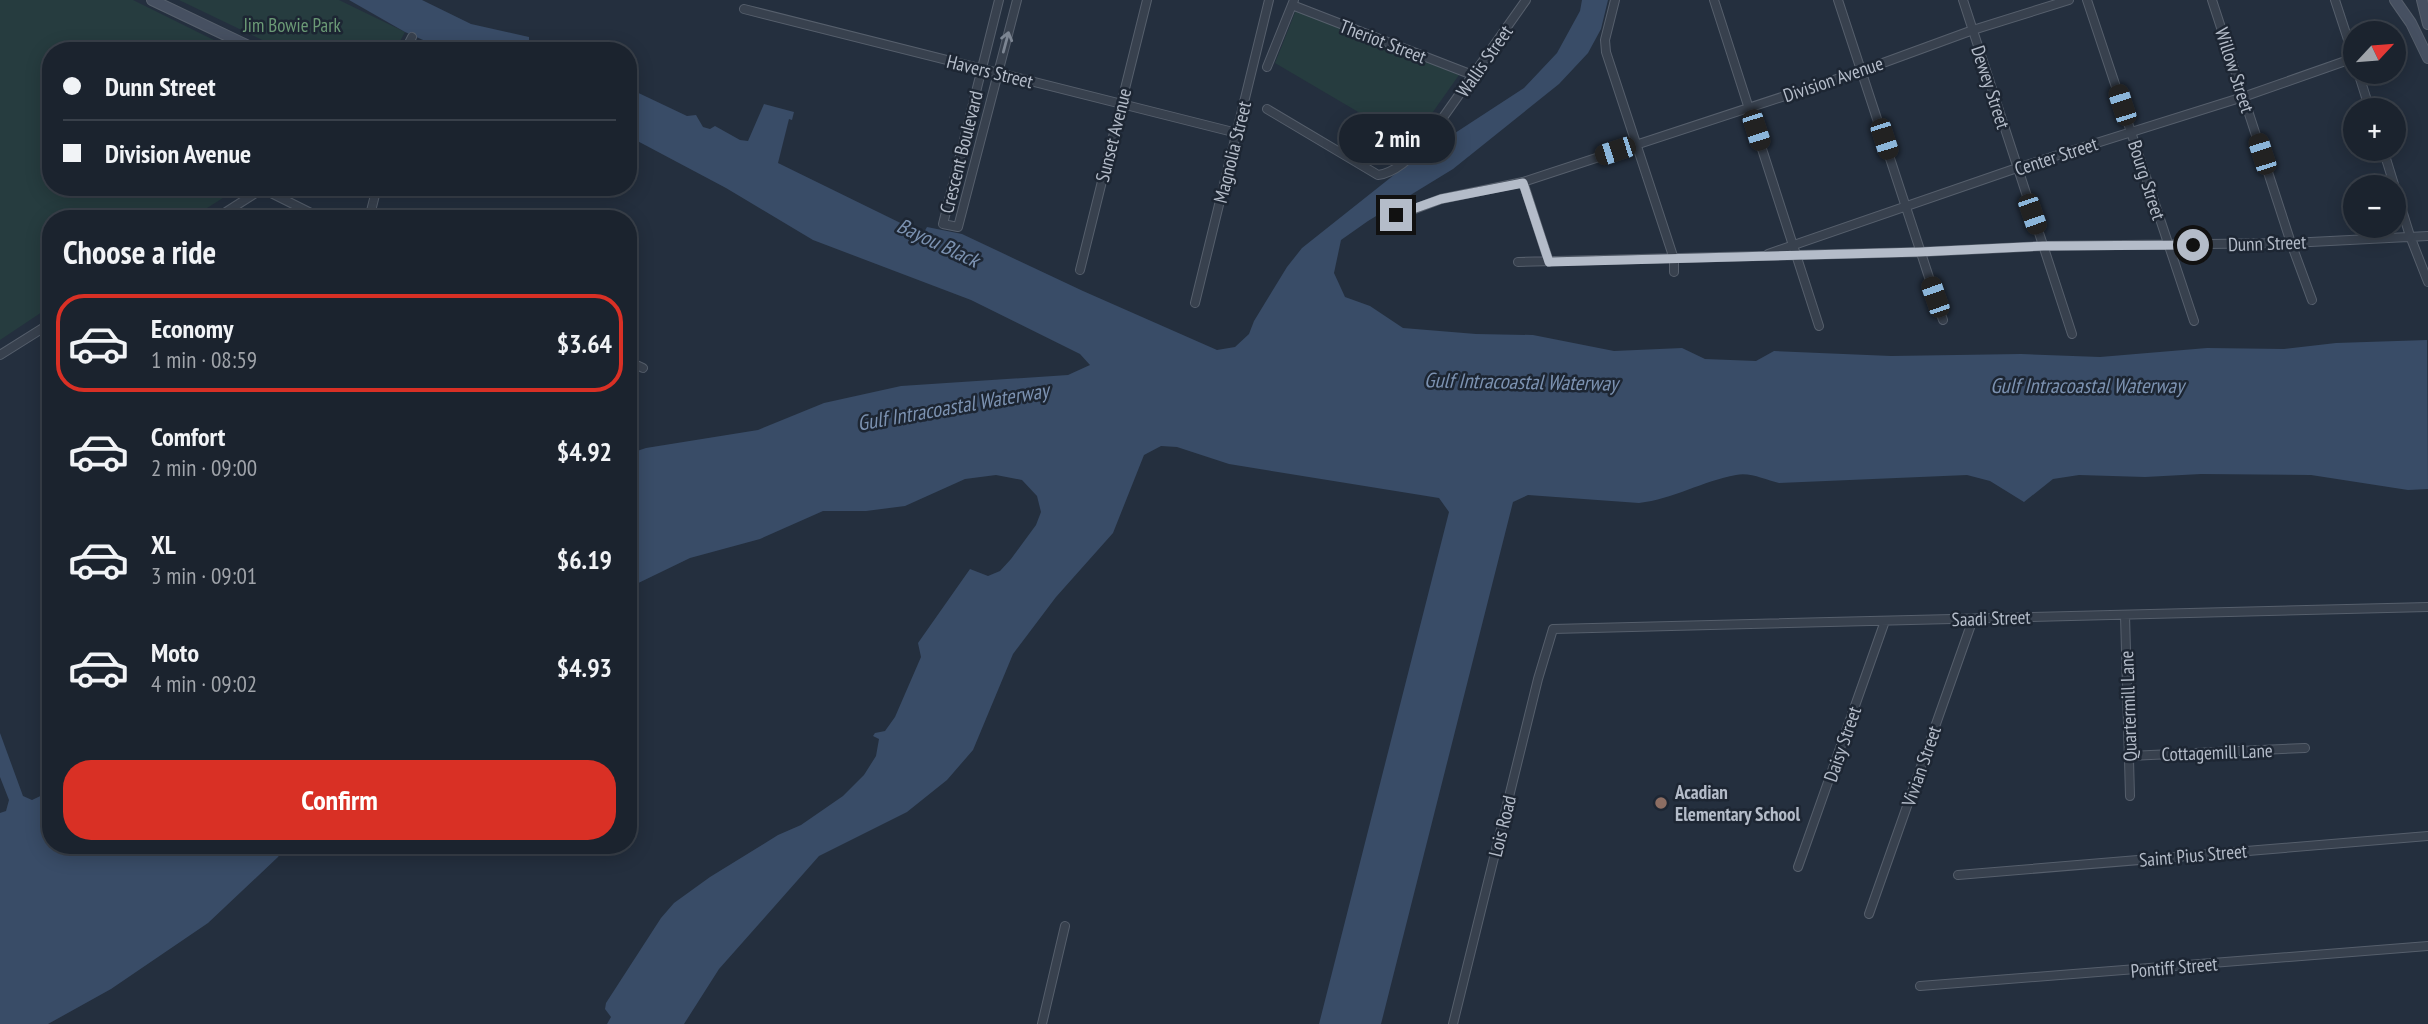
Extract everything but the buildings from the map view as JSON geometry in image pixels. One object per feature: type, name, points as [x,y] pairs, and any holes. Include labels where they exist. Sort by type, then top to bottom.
[{"type":"street","points":[[152,0],[240,42]]},
{"type":"street","name":"Crescent Boulevard","points":[[999,0],[943,224],[958,227],[1017,0]]},
{"type":"street","name":"Sunset Avenue","points":[[1080,270],[1147,0]]},
{"type":"street","name":"Magnolia Street","points":[[1195,303],[1269,0]]},
{"type":"street","name":"Wallis Street","points":[[1267,109],[1378,175],[1385,174],[1425,143],[1527,0]]},
{"type":"street","points":[[1615,0],[1605,40],[1606,52],[1674,259],[1674,271]]},
{"type":"street","points":[[1714,0],[1819,326]]},
{"type":"street","points":[[1838,0],[1943,320]]},
{"type":"street","name":"Dewey Street","points":[[1963,0],[2072,334]]},
{"type":"street","name":"Division Avenue","points":[[1396,215],[1441,199],[1523,183],[2069,0]]},
{"type":"street","name":"Bourg Street","points":[[2087,0],[2194,321]]},
{"type":"street","name":"Willow Street","points":[[2212,0],[2291,243],[2312,299]]},
{"type":"street","points":[[2335,0],[2343,24]]},
{"type":"street","points":[[2395,0],[2411,23],[2428,58]]},
{"type":"street","points":[[2422,0],[2428,24]]},
{"type":"street","points":[[1267,67],[1293,3]]},
{"type":"street","name":"Theriot Street","points":[[1293,3],[1475,76]]},
{"type":"street","name":"Havers Street","points":[[744,9],[1237,133]]},
{"type":"street","points":[[410,42],[412,37]]},
{"type":"street","name":"Center Street","points":[[1758,257],[2130,131],[2343,65]]},
{"type":"street","points":[[2387,161],[2410,236],[2428,282]]},
{"type":"street","points":[[1523,183],[1549,262]]},
{"type":"street","points":[[229,210],[251,196]]},
{"type":"street","points":[[279,196],[306,210]]},
{"type":"street","name":"Dunn Street","points":[[1518,262],[1797,256],[2043,246],[2291,243],[2428,236]]},
{"type":"street","points":[[0,355],[42,329]]},
{"type":"street","points":[[637,365],[643,368]]},
{"type":"street","name":"Saadi Street","points":[[1553,629],[2428,607]]},
{"type":"street","name":"Quartermill Lane","points":[[2125,615],[2130,796]]},
{"type":"street","name":"Vivian Street","points":[[1869,914],[1973,619]]},
{"type":"street","name":"Daisy Street","points":[[1798,867],[1885,621]]},
{"type":"street","name":"Lois Road","points":[[1453,1024],[1538,679],[1553,629]]},
{"type":"street","name":"Cottagemill Lane","points":[[2129,756],[2305,748]]},
{"type":"street","name":"Saint Pius Street","points":[[1958,875],[2428,836]]},
{"type":"street","points":[[1042,1024],[1065,926]]},
{"type":"street","name":"Pontiff Street","points":[[1920,986],[2428,946]]},
{"type":"green space","points":[[0,0],[133,0],[218,42],[42,42],[42,196],[226,196],[204,210],[42,210],[42,312],[0,340]]},
{"type":"green space","name":"Jim Bowie Park","points":[[179,0],[339,0],[405,32],[400,42],[266,42]]},
{"type":"green space","points":[[1296,10],[1459,75],[1411,143],[1275,63]]},
{"type":"water","points":[[349,0],[422,0],[471,24],[529,37],[529,41],[532,42],[428,42]]},
{"type":"water","points":[[1582,0],[1608,0],[1601,29],[1588,53],[1559,84],[1453,169],[1341,240],[1334,273],[1345,297],[1370,306],[1403,328],[1533,335],[1614,351],[1682,348],[1705,359],[1756,361],[1774,351],[1891,356],[2021,354],[2100,357],[2207,348],[2284,349],[2336,343],[2427,340],[2428,489],[2408,490],[2311,475],[2079,475],[2053,479],[2024,502],[1990,481],[1967,475],[1779,483],[1742,474],[1639,503],[1528,495],[1513,502],[1381,1024],[1319,1024],[1449,512],[1439,498],[1229,464],[1177,447],[1161,446],[1144,455],[1113,533],[1056,597],[1013,654],[973,750],[947,780],[907,812],[819,856],[719,969],[684,1024],[607,1024],[611,1017],[605,1009],[606,1003],[661,918],[674,903],[778,835],[801,825],[843,796],[864,775],[876,756],[879,739],[873,736],[885,731],[895,717],[921,657],[918,643],[970,569],[988,576],[1000,571],[1036,525],[1041,512],[1037,496],[1022,480],[996,475],[965,479],[905,506],[866,511],[823,511],[760,539],[690,558],[637,584],[637,451],[758,430],[824,403],[901,386],[1068,375],[1090,365],[1080,354],[971,300],[813,240],[726,188],[637,141],[637,92],[687,116],[696,115],[703,127],[710,129],[715,126],[740,140],[748,141],[764,104],[794,112],[792,120],[789,119],[778,163],[923,234],[927,227],[962,234],[1217,350],[1235,347],[1249,334],[1287,267],[1302,248],[1409,163],[1524,88],[1557,53],[1580,11]]},
{"type":"water","points":[[0,733],[23,796],[32,800],[42,795],[42,854],[280,854],[208,923],[111,989],[48,1024],[0,1024],[0,813],[6,811],[9,800],[0,777]]},
{"type":"place","name":"Acadian Elementary School","points":[[1661,803]]},
{"type":"route","points":[[1396,215],[1441,199],[1523,183],[1549,262],[2043,246],[2193,245]]},
{"type":"water label","name":"Bayou Black","points":[[938,243]]},
{"type":"water label","name":"Gulf Intracoastal Waterway","points":[[1521,382]]},
{"type":"water label","name":"Gulf Intracoastal Waterway","points":[[2087,386]]},
{"type":"water label","name":"Gulf Intracoastal Waterway","points":[[953,407]]}]
